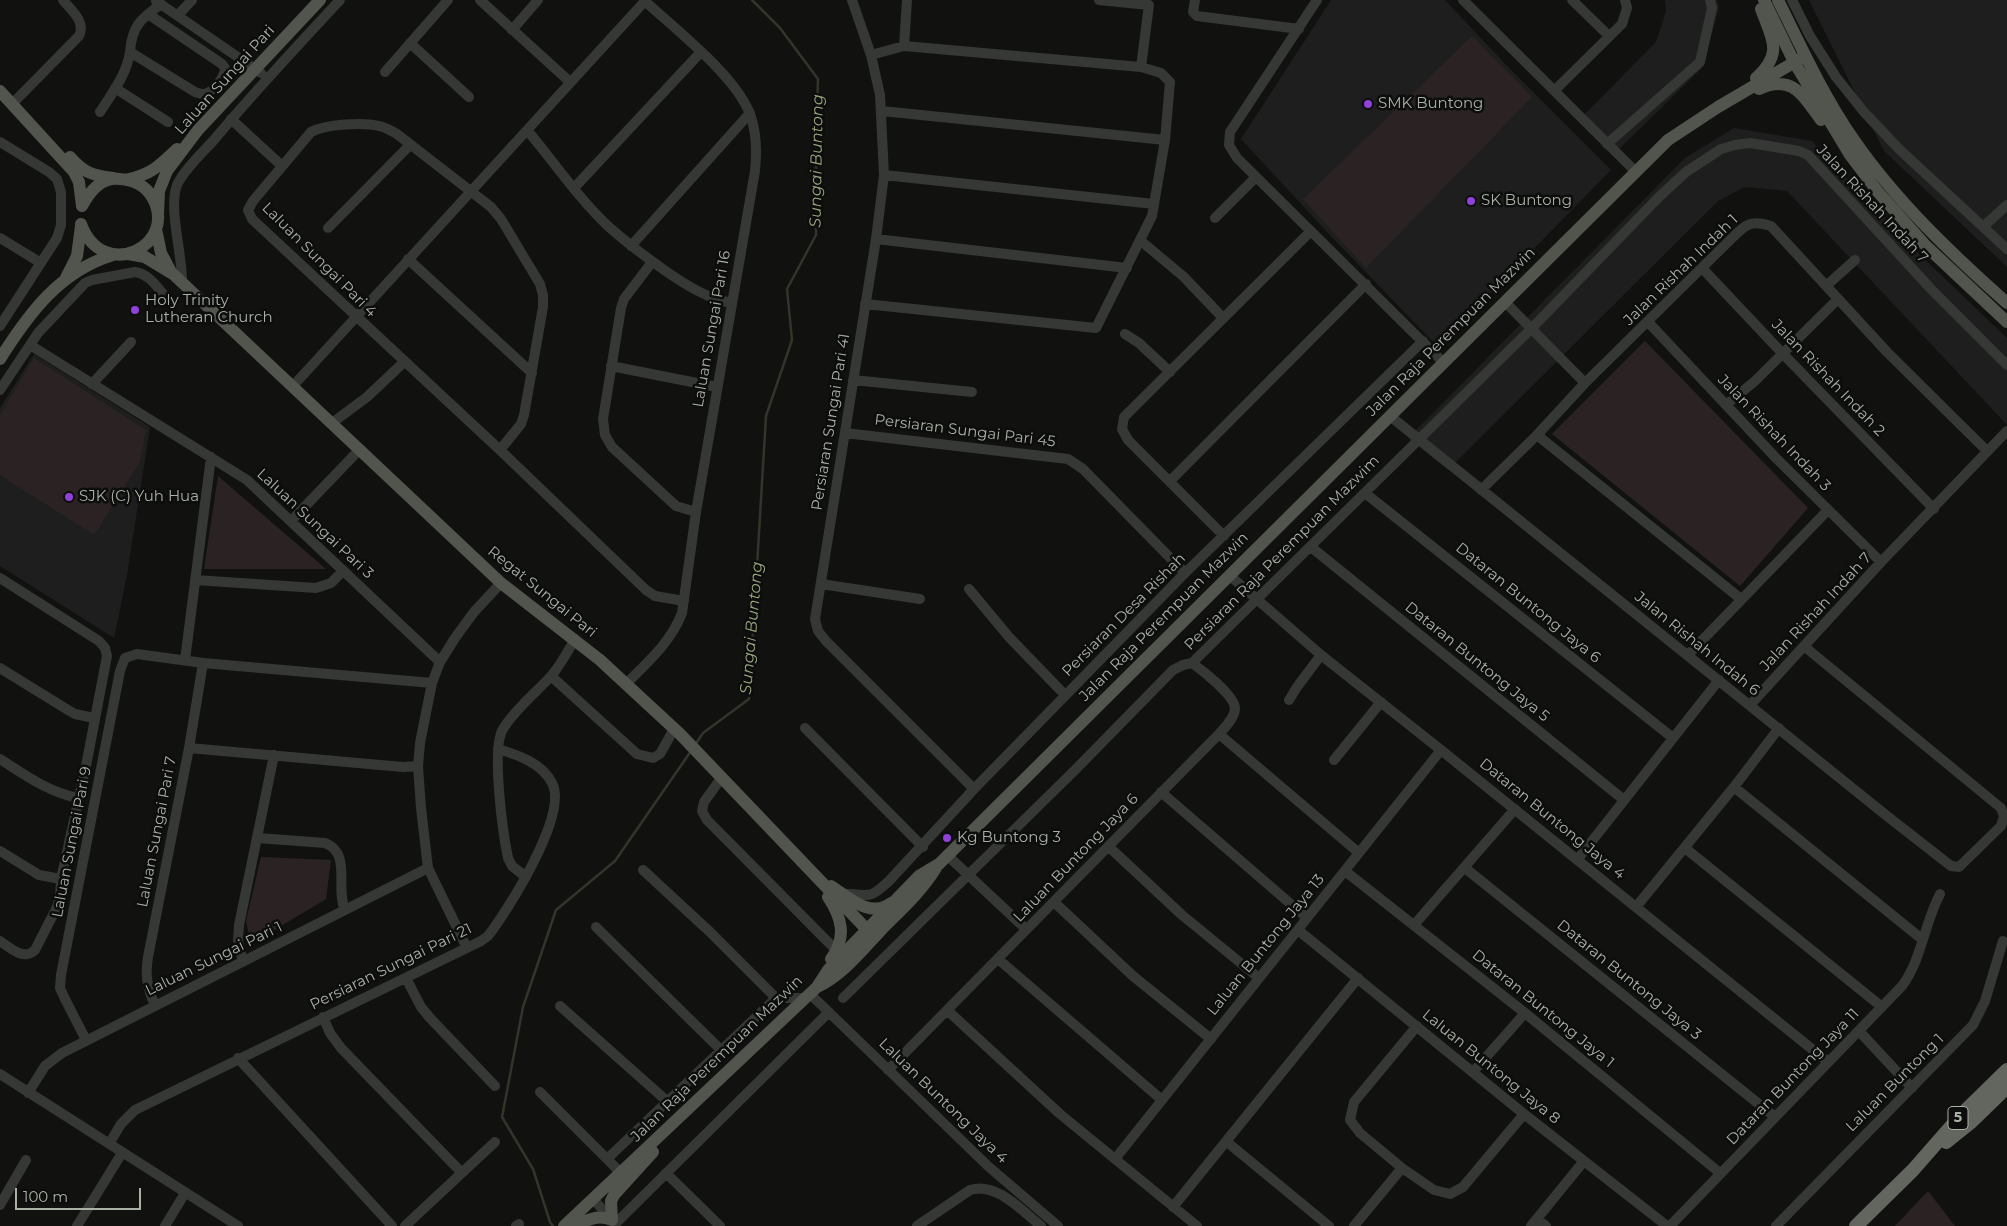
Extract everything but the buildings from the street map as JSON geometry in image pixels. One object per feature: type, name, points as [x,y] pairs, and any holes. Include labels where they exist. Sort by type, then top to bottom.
[{"type":"highway","name":"5","points":[[1856,1226],[1913,1170],[1962,1114],[2007,1070]]},
{"type":"highway","name":"5","points":[[1913,1170],[1971,1122],[2007,1087]]},
{"type":"main road","name":"Laluan Sungai Pari","points":[[158,214],[159,191],[162,181],[198,130],[320,0]]},
{"type":"main road","points":[[1718,107],[1768,67],[1773,56],[1773,43],[1758,0]]},
{"type":"main road","points":[[1764,0],[1800,59],[1854,140],[1881,174],[1938,238],[2007,303]]},
{"type":"main road","points":[[1778,0],[1800,59],[1850,155]]},
{"type":"main road","name":"Jalan Raja Perempuan Mazwin","points":[[871,934],[900,896],[919,876],[943,860],[1668,140],[1718,107],[1800,59]]},
{"type":"main road","points":[[0,81],[74,172],[79,182],[82,206],[80,243],[77,256],[66,278]]},
{"type":"main road","points":[[1718,107],[1779,82],[1790,85],[1799,92],[1878,192],[1926,246],[2007,322]]},
{"type":"main road","points":[[0,91],[15,101],[83,170],[92,174],[129,180],[140,184],[149,192],[158,214],[156,229],[161,253],[165,262],[178,278]]},
{"type":"main road","points":[[129,180],[146,175],[157,169],[198,130]]},
{"type":"main road","points":[[82,206],[89,192],[101,183],[115,178]]},
{"type":"main road","points":[[81,224],[85,235],[92,244],[102,251],[113,255]]},
{"type":"main road","points":[[0,358],[18,330],[66,278],[90,262],[113,255],[128,254],[145,245],[156,229]]},
{"type":"main road","name":"Regat Sungai Pari","points":[[128,254],[145,257],[178,278],[501,583],[575,639],[626,684],[677,731],[871,934]]},
{"type":"main road","points":[[1985,302],[1990,312],[2007,330]]},
{"type":"main road","points":[[814,989],[834,978],[871,934],[926,883],[943,860]]},
{"type":"main road","points":[[822,883],[832,886],[868,909],[886,907],[900,896]]},
{"type":"main road","points":[[814,989],[826,966],[837,951],[842,930],[839,916],[822,883]]},
{"type":"main road","name":"Jalan Raja Perempuan Mazwin","points":[[565,1226],[814,989]]},
{"type":"main road","points":[[615,1224],[611,1201],[614,1195],[652,1153],[671,1125]]},
{"type":"main road","points":[[565,1226],[572,1226],[591,1218],[599,1217],[615,1224]]},
{"type":"street","points":[[15,101],[79,36],[82,30],[81,21],[63,0]]},
{"type":"street","points":[[178,15],[192,0]]},
{"type":"street","points":[[178,278],[182,268],[178,247],[174,200],[176,186],[267,78],[340,0]]},
{"type":"street","points":[[385,72],[448,0]]},
{"type":"street","points":[[480,0],[570,82]]},
{"type":"street","points":[[512,30],[538,0]]},
{"type":"street","name":"Persiaran Sungai Pari 41","points":[[852,0],[871,55],[876,76],[882,111],[884,175],[876,239],[815,619],[818,631],[974,789]]},
{"type":"street","points":[[904,46],[908,0]]},
{"type":"street","points":[[1099,0],[1149,2],[1141,67]]},
{"type":"street","points":[[1195,0],[1194,12],[1196,16],[1299,29]]},
{"type":"street","points":[[1317,0],[1230,132],[1229,145],[1237,158],[1444,363]]},
{"type":"street","points":[[1463,0],[1636,172]]},
{"type":"street","points":[[1572,0],[1609,36]]},
{"type":"street","points":[[1554,90],[1622,24],[1627,8],[1625,0]]},
{"type":"street","points":[[1607,144],[1700,62],[1712,8],[1710,0]]},
{"type":"street","points":[[1792,0],[1810,36],[1836,77],[1864,112],[1900,149],[2007,249]]},
{"type":"street","points":[[293,386],[645,1]]},
{"type":"street","name":"Laluan Sungai Pari 16","points":[[626,684],[655,654],[678,625],[684,601],[696,512],[755,172],[757,148],[750,114],[738,93],[723,74],[645,1]]},
{"type":"street","points":[[100,112],[129,62],[133,31],[158,2],[256,68],[267,78]]},
{"type":"street","points":[[130,52],[195,92],[204,94],[211,91],[225,73],[225,68],[222,64],[148,14]]},
{"type":"street","points":[[410,43],[469,97]]},
{"type":"street","points":[[865,304],[1096,328],[1152,216],[1165,140],[1170,82],[1161,73],[1141,67],[904,46],[871,55]]},
{"type":"street","points":[[574,188],[700,53]]},
{"type":"street","points":[[115,88],[168,122]]},
{"type":"street","points":[[882,111],[1165,140]]},
{"type":"street","points":[[631,246],[750,114]]},
{"type":"street","points":[[231,119],[282,166]]},
{"type":"street","name":"Laluan Sungai Pari 4","points":[[500,450],[521,424],[532,374],[543,307],[543,295],[540,284],[501,219],[491,207],[397,134],[380,126],[369,124],[325,127],[312,132],[252,201],[248,210],[252,219],[500,450],[646,590],[661,598],[684,601]]},
{"type":"street","points":[[527,130],[608,226],[631,246],[652,262],[704,294],[732,303]]},
{"type":"street","points":[[0,142],[49,172],[57,179],[61,192],[60,232],[0,326]]},
{"type":"street","name":"Jalan Rishah Indah 7","points":[[1531,329],[1659,197],[1686,172],[1721,149],[1750,143],[1800,151],[1808,155],[1932,289],[2007,365]]},
{"type":"street","name":"Laluan Sungai Pari 4","points":[[328,228],[410,145]]},
{"type":"street","points":[[884,175],[1154,204]]},
{"type":"street","points":[[1215,218],[1256,177]]},
{"type":"street","points":[[1983,227],[2007,205]]},
{"type":"street","name":"Jalan Rishah Indah 1","points":[[1481,490],[1585,383],[1744,226],[1756,222],[1771,226],[1887,352],[1987,451]]},
{"type":"street","points":[[1224,536],[1128,440],[1122,429],[1124,417],[1312,231]]},
{"type":"street","points":[[0,238],[41,264]]},
{"type":"street","points":[[876,239],[1127,268]]},
{"type":"street","points":[[1141,240],[1184,277],[1224,318]]},
{"type":"street","points":[[408,259],[532,374]]},
{"type":"street","points":[[1826,286],[1855,260]]},
{"type":"street","points":[[652,262],[624,299],[620,308],[603,419],[605,435],[612,447],[676,506],[696,512]]},
{"type":"street","name":"Jalan Rishah Indah 2","points":[[1702,268],[1934,509]]},
{"type":"street","points":[[0,390],[30,345],[80,287],[92,280],[135,272],[142,273],[165,296]]},
{"type":"street","points":[[1170,481],[1366,284]]},
{"type":"street","points":[[1726,405],[1783,354],[1838,298]]},
{"type":"street","points":[[1505,302],[1585,383]]},
{"type":"street","name":"Jalan Rishah Indah 3","points":[[1648,322],[1828,510],[1882,562]]},
{"type":"street","name":"Persiaran Raja Perempuan Mazwim","points":[[843,998],[969,876],[1173,670],[1192,663],[1531,329]]},
{"type":"street","points":[[1125,334],[1139,343],[1170,372]]},
{"type":"street","name":"Persiaran Desa Rishah","points":[[844,894],[864,896],[874,894],[889,881],[974,789],[1185,573],[1422,341]]},
{"type":"street","points":[[92,384],[131,342]]},
{"type":"street","name":"Laluan Sungai Pari 3","points":[[30,345],[247,480],[440,662]]},
{"type":"street","points":[[332,423],[367,397],[404,362]]},
{"type":"street","points":[[611,366],[717,387]]},
{"type":"street","points":[[853,380],[972,392]]},
{"type":"street","name":"Jalan Rishah Indah 6","points":[[1390,416],[1951,866],[1959,867],[2001,826],[2004,816],[2001,808],[1805,647]]},
{"type":"street","name":"Jalan Rishah Indah 7","points":[[1750,705],[1882,562],[2007,431]]},
{"type":"street","name":"Persiaran Sungai Pari 45","points":[[845,433],[1068,459],[1083,470],[1185,573]]},
{"type":"street","points":[[1537,434],[1741,599]]},
{"type":"street","points":[[291,521],[360,449]]},
{"type":"street","points":[[211,457],[186,660],[432,683]]},
{"type":"street","name":"Dataran Buntong Jaya 6","points":[[1365,492],[1673,738]]},
{"type":"street","points":[[1688,655],[1828,510]]},
{"type":"street","name":"Dataran Buntong Jaya 5","points":[[1311,547],[1624,800]]},
{"type":"street","points":[[195,580],[316,588],[331,583],[343,571]]},
{"type":"street","name":"Dataran Buntong Jaya 4","points":[[1229,576],[1321,655],[1828,1062]]},
{"type":"street","points":[[0,578],[99,640],[105,648],[107,656],[61,879],[60,898],[56,909],[35,950],[27,954],[16,952],[0,941]]},
{"type":"street","points":[[467,948],[428,868],[418,766],[420,743],[432,683],[440,662],[470,619],[501,583]]},
{"type":"street","points":[[820,584],[920,599]]},
{"type":"street","points":[[969,589],[1010,637],[1065,695]]},
{"type":"street","points":[[526,877],[512,866],[508,858],[499,785],[498,745],[502,730],[551,676],[575,639]]},
{"type":"street","name":"Laluan Sungai Pari 9","points":[[86,1040],[64,999],[60,988],[61,975],[122,664],[125,658],[136,654],[186,660]]},
{"type":"street","points":[[1290,700],[1296,687],[1321,655]]},
{"type":"street","name":"Laluan Sungai Pari 7","points":[[155,1005],[148,988],[146,974],[148,957],[190,748],[203,663]]},
{"type":"street","name":"Laluan Buntong Jaya 6","points":[[888,1070],[1232,718],[1235,709],[1233,700],[1192,663]]},
{"type":"street","points":[[0,668],[75,714],[94,718]]},
{"type":"street","points":[[551,676],[637,754],[653,758],[660,754],[677,731]]},
{"type":"street","points":[[1577,860],[1719,680]]},
{"type":"street","points":[[1334,760],[1381,702]]},
{"type":"street","points":[[805,728],[923,846]]},
{"type":"street","points":[[1636,907],[1734,787],[1779,728]]},
{"type":"street","points":[[1218,734],[1359,853]]},
{"type":"street","name":"Persiaran Sungai Pari 21","points":[[109,1144],[121,1124],[135,1110],[488,936],[526,877],[544,841],[554,810],[556,794],[552,784],[533,764],[498,745]]},
{"type":"street","points":[[190,748],[418,766]]},
{"type":"street","name":"Laluan Buntong Jaya 13","points":[[1115,1159],[1441,750]]},
{"type":"street","points":[[242,962],[238,941],[239,925],[274,756]]},
{"type":"street","points":[[0,759],[40,785],[57,793],[78,798]]},
{"type":"street","points":[[722,777],[704,802],[702,811],[707,820],[837,951]]},
{"type":"street","points":[[1734,787],[1923,940]]},
{"type":"street","points":[[1161,792],[1307,918]]},
{"type":"street","points":[[1414,925],[1466,868],[1515,809]]},
{"type":"street","points":[[258,838],[324,843],[334,846],[339,855],[342,898],[345,910]]},
{"type":"street","points":[[1108,846],[1182,914],[1259,978]]},
{"type":"street","points":[[1685,848],[1882,1007]]},
{"type":"street","points":[[0,851],[40,875],[61,879]]},
{"type":"street","points":[[943,860],[969,876],[1026,929]]},
{"type":"street","name":"Laluan Sungai Pari 1","points":[[28,1093],[45,1066],[53,1058],[428,868]]},
{"type":"street","name":"Dataran Buntong Jaya 3","points":[[1466,868],[1775,1116]]},
{"type":"street","points":[[643,870],[710,932],[776,998]]},
{"type":"street","name":"Dataran Buntong Jaya 1","points":[[1345,871],[1525,1013],[1720,1173]]},
{"type":"street","name":"Dataran Buntong Jaya 11","points":[[1669,1226],[1859,1031],[1910,975],[1931,912],[1940,894]]},
{"type":"street","points":[[1054,902],[1134,976],[1211,1038]]},
{"type":"street","points":[[596,927],[721,1050]]},
{"type":"street","name":"Laluan Buntong Jaya 8","points":[[1298,930],[1524,1114],[1669,1226]]},
{"type":"street","name":"Laluan Buntong 1","points":[[1776,1226],[1973,1025],[1985,1001],[2003,942]]},
{"type":"street","points":[[998,959],[1162,1100]]},
{"type":"street","points":[[406,978],[421,1007],[430,1018],[495,1086]]},
{"type":"street","points":[[1174,1207],[1358,978]]},
{"type":"street","points":[[608,1158],[776,998],[814,989]]},
{"type":"street","name":"Laluan Buntong Jaya 4","points":[[814,989],[829,1012],[888,1070],[989,1167],[1058,1226]]},
{"type":"street","points":[[560,1006],[668,1102]]},
{"type":"street","points":[[947,1010],[1053,1107],[1197,1226]]},
{"type":"street","points":[[593,1199],[615,1224],[829,1012]]},
{"type":"street","points":[[1473,1072],[1525,1013]]},
{"type":"street","points":[[323,1017],[330,1033],[341,1048],[461,1172]]},
{"type":"street","points":[[1417,1026],[1354,1102],[1350,1120],[1360,1133],[1402,1168],[1434,1190],[1450,1194],[1463,1186],[1524,1114]]},
{"type":"street","points":[[1859,1031],[1912,1088]]},
{"type":"street","points":[[238,1058],[392,1226]]},
{"type":"street","points":[[0,1074],[238,1226]]},
{"type":"street","points":[[540,1092],[621,1173]]},
{"type":"street","points":[[405,1226],[495,1142]]},
{"type":"street","points":[[1227,1142],[1329,1226]]},
{"type":"street","points":[[77,1226],[122,1153]]},
{"type":"street","points":[[0,1205],[26,1160]]},
{"type":"street","points":[[1546,1226],[1534,1222],[1584,1161]]},
{"type":"street","points":[[1354,1226],[1402,1168]]},
{"type":"street","points":[[666,1173],[720,1226]]},
{"type":"street","points":[[917,1226],[970,1190],[980,1187],[988,1188],[1000,1194],[1039,1225]]},
{"type":"street","points":[[164,1226],[186,1193]]},
{"type":"shaded area","points":[[1331,0],[1445,0],[1511,70],[1611,170],[1438,347],[1327,232],[1241,139]]},
{"type":"shaded area","points":[[1665,0],[1717,0],[1719,8],[1702,68],[1613,155],[1579,120],[1656,42],[1666,11]]},
{"type":"shaded area","points":[[1809,0],[2007,0],[2007,267],[1884,151]]},
{"type":"shaded area","points":[[1472,36],[1532,97],[1366,268],[1303,199]]},
{"type":"shaded area","points":[[1734,128],[1812,141],[1918,253],[2007,338],[2007,425],[1787,191],[1745,187],[1718,201],[1448,470],[1408,438],[1685,158]]},
{"type":"shaded area","points":[[1645,341],[1808,508],[1740,586],[1552,434]]},
{"type":"shaded area","name":"SJK (C) Yuh Hua","points":[[34,354],[150,427],[127,575],[114,638],[0,566],[0,408]]},
{"type":"shaded area","points":[[34,358],[146,430],[140,462],[94,535],[0,475],[0,415]]},
{"type":"shaded area","points":[[218,476],[326,569],[204,569]]},
{"type":"shaded area","points":[[261,857],[331,860],[326,899],[251,944],[246,921]]},
{"type":"shaded area","points":[[1928,1191],[1955,1226],[1895,1226]]},
{"type":"waterway","name":"Sungai Buntong","points":[[695,745],[703,733],[749,699],[766,416],[792,340],[787,289],[816,235],[818,79],[780,28],[752,0]]},
{"type":"waterway","name":"Sungai Buntong","points":[[553,1226],[550,1222],[533,1169],[502,1117],[523,1007],[556,910],[615,861],[691,751]]},
{"type":"place","name":"SMK Buntong","points":[[1368,104]]},
{"type":"place","name":"SK Buntong","points":[[1471,201]]},
{"type":"place","name":"Holy Trinity Lutheran Church","points":[[135,310]]},
{"type":"place","name":"SJK (C) Yuh Hua","points":[[69,497]]},
{"type":"place","name":"Kg Buntong 3","points":[[947,838]]}]
